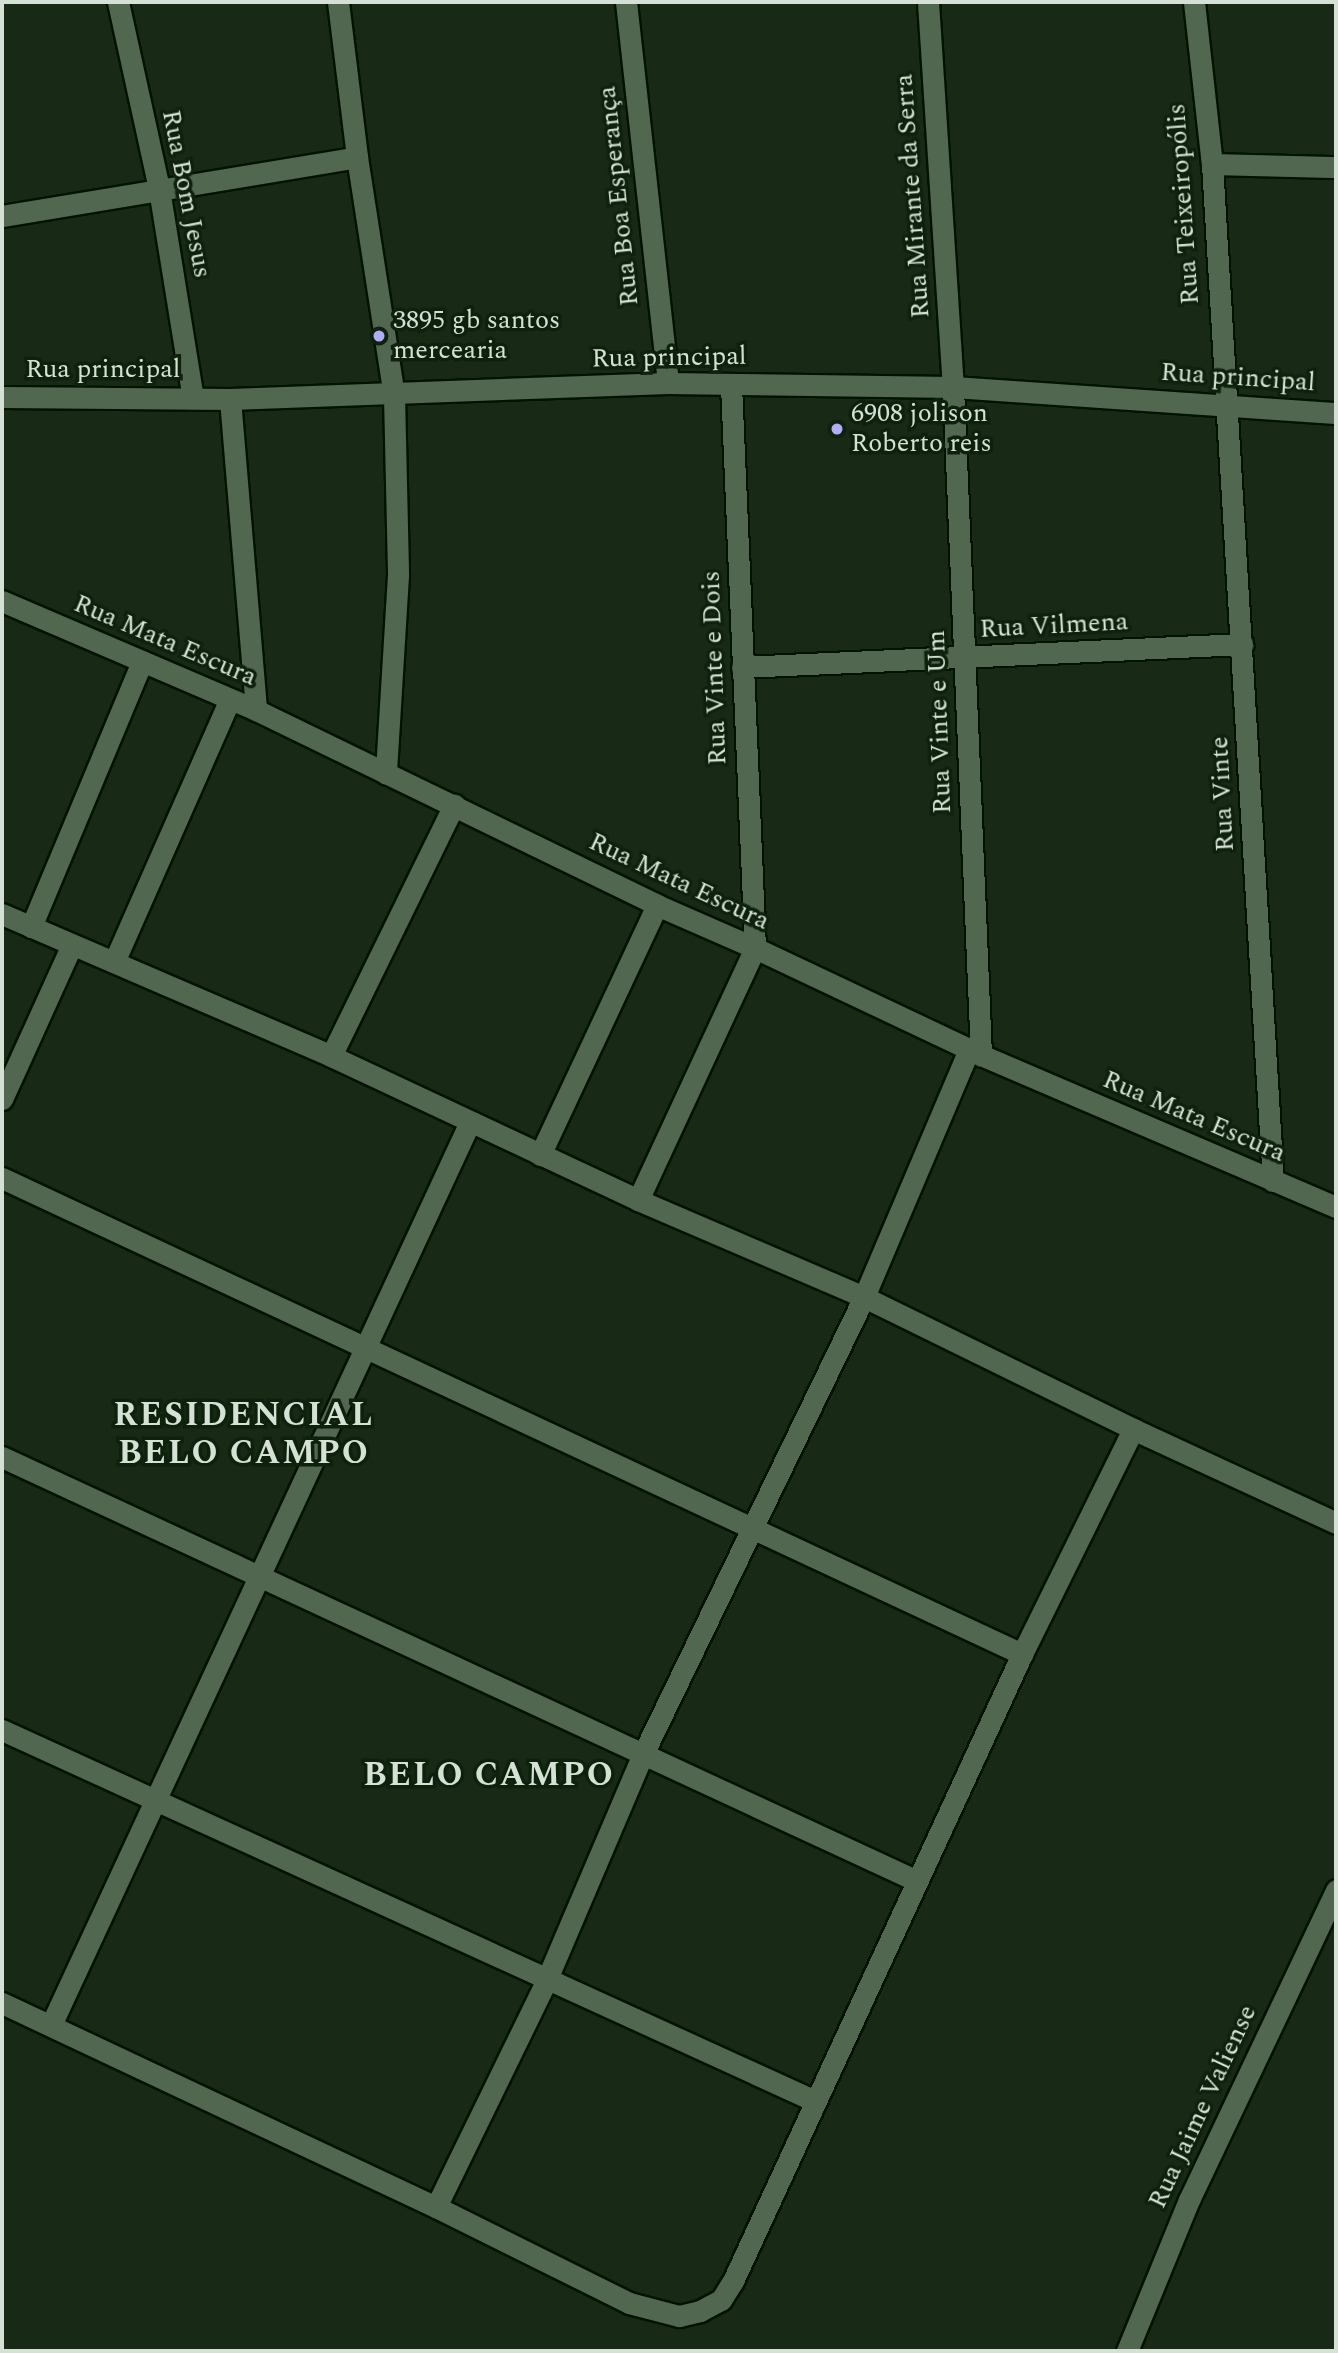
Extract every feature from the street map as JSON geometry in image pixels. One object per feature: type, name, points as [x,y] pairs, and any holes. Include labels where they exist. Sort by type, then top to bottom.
[{"type":"street","name":"Rua Bom Jesus","points":[[118,2],[159,189],[193,398]]},
{"type":"street","points":[[338,2],[357,158],[394,395],[398,575],[386,774]]},
{"type":"street","name":"Rua Boa Esperança","points":[[626,2],[668,383]]},
{"type":"street","name":"Rua Mirante da Serra","points":[[928,2],[953,387]]},
{"type":"street","name":"Rua Teixeiropólis","points":[[1194,2],[1212,164],[1224,404]]},
{"type":"street","points":[[2,216],[357,158]]},
{"type":"street","points":[[1212,164],[1336,167]]},
{"type":"street","name":"Rua principal","points":[[2,397],[230,399],[668,383],[953,387],[1336,413]]},
{"type":"street","name":"Rua Vinte e Dois","points":[[731,385],[755,948]]},
{"type":"street","name":"Rua Vinte e Um","points":[[953,387],[966,659],[975,1053]]},
{"type":"street","points":[[230,399],[256,710]]},
{"type":"street","name":"Rua Vinte","points":[[1224,404],[1242,645],[1272,1181]]},
{"type":"street","name":"Rua Mata Escura","points":[[2,601],[256,710],[657,905],[755,948],[975,1053],[1336,1207]]},
{"type":"street","name":"Rua Vilmena","points":[[742,667],[1242,645]]},
{"type":"street","points":[[31,926],[142,662]]},
{"type":"street","points":[[114,962],[230,699]]},
{"type":"street","points":[[331,1056],[454,805]]},
{"type":"street","points":[[540,1155],[657,905]]},
{"type":"street","points":[[2,914],[331,1056],[638,1200],[864,1297],[1133,1429],[1336,1523]]},
{"type":"street","points":[[2,1099],[72,945]]},
{"type":"street","points":[[638,1200],[755,948]]},
{"type":"street","points":[[436,2207],[547,1979],[642,1754],[864,1297],[975,1053]]},
{"type":"street","points":[[51,2025],[470,1122]]},
{"type":"street","points":[[2,1178],[1022,1654]]},
{"type":"street","points":[[2,2003],[436,2207],[629,2303],[679,2316],[700,2311],[721,2300],[733,2281],[1022,1654],[1133,1429]]},
{"type":"street","points":[[2,1457],[918,1881]]},
{"type":"street","points":[[2,1730],[815,2101]]},
{"type":"street","name":"Rua Jaime Valiense","points":[[1127,2351],[1189,2200],[1336,1890]]},
{"type":"place","name":"3895 gb santos mercearia","points":[[379,336]]},
{"type":"place","name":"6908 jolison Roberto reis","points":[[837,429]]},
{"type":"district","name":"RESIDENCIAL BELO CAMPO","points":[[244,1435]]},
{"type":"district","name":"BELO CAMPO","points":[[489,1776]]}]
